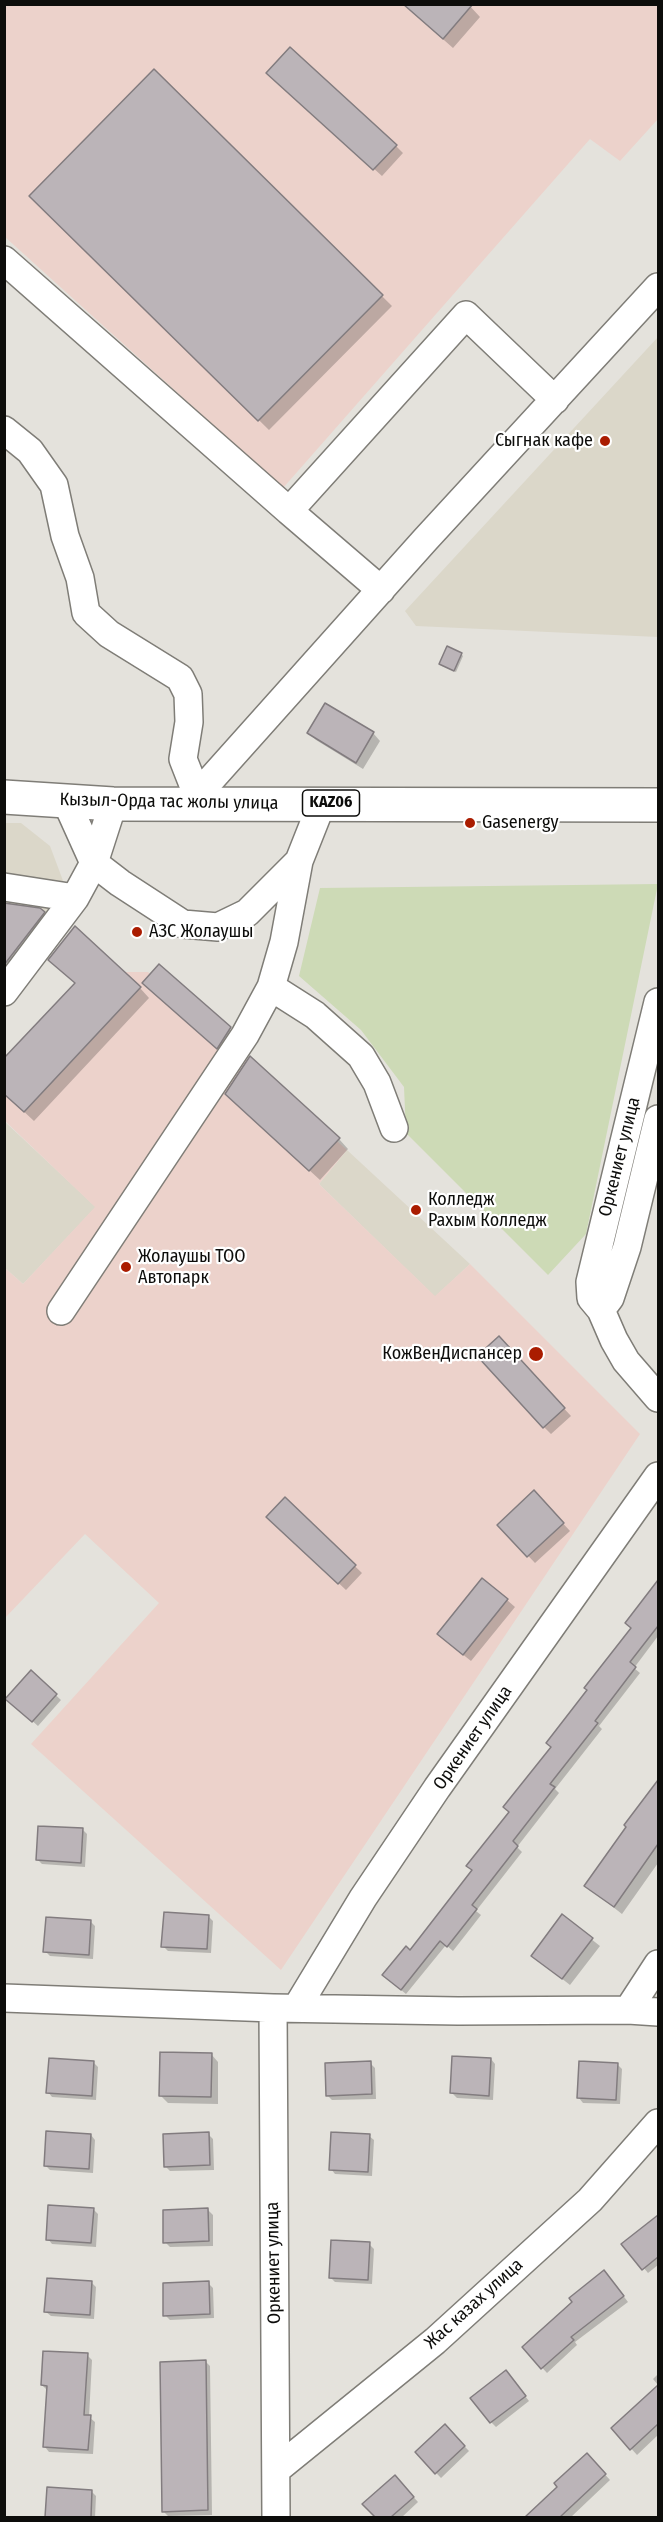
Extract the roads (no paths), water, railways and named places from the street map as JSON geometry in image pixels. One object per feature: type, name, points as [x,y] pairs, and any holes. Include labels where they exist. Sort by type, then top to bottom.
[{"type":"main road","name":"Кызыл-Орда тас жолы улица","points":[[4,797],[113,804],[194,798],[322,803],[658,805]]},
{"type":"street","points":[[4,260],[381,590]]},
{"type":"street","points":[[194,798],[658,287]]},
{"type":"street","points":[[289,511],[466,315],[555,400]]},
{"type":"street","points":[[4,430],[30,451],[54,484],[65,536],[80,578],[86,613],[109,634],[180,678],[188,694],[189,722],[183,759],[192,782],[194,798]]},
{"type":"street","points":[[66,801],[94,863],[183,924],[218,927],[247,913],[299,861]]},
{"type":"street","points":[[61,1311],[245,1035],[271,987],[284,942],[299,861],[322,803]]},
{"type":"street","points":[[4,992],[75,898],[94,863],[113,804]]},
{"type":"street","points":[[4,887],[75,898]]},
{"type":"street","points":[[271,987],[315,1016],[361,1056],[377,1083],[394,1128]]},
{"type":"street","name":"Оркениет улица","points":[[658,1002],[592,1270],[591,1298],[602,1310],[614,1340],[626,1361],[658,1398]]},
{"type":"street","name":"Оркениет улица","points":[[602,1310],[610,1298],[627,1247],[658,1119]]},
{"type":"street","name":"Оркениет улица","points":[[276,2517],[285,2008],[437,1788],[658,1476]]},
{"type":"street","points":[[628,2010],[658,1964]]},
{"type":"street","points":[[4,1998],[285,2008],[658,2012]]},
{"type":"street","name":"Жас казах улица","points":[[276,2470],[435,2341],[590,2200],[658,2123]]},
{"type":"place","name":"Сыгнак кафе","points":[[605,441]]},
{"type":"place","name":"Gasenergy","points":[[470,823]]},
{"type":"place","name":"АЗС Жолаушы","points":[[137,932]]},
{"type":"place","name":"Колледж Рахым Колледж","points":[[416,1210]]},
{"type":"place","name":"Жолаушы ТОО Автопарк","points":[[126,1267]]},
{"type":"place","name":"КожВенДиспансер","points":[[536,1354]]}]
